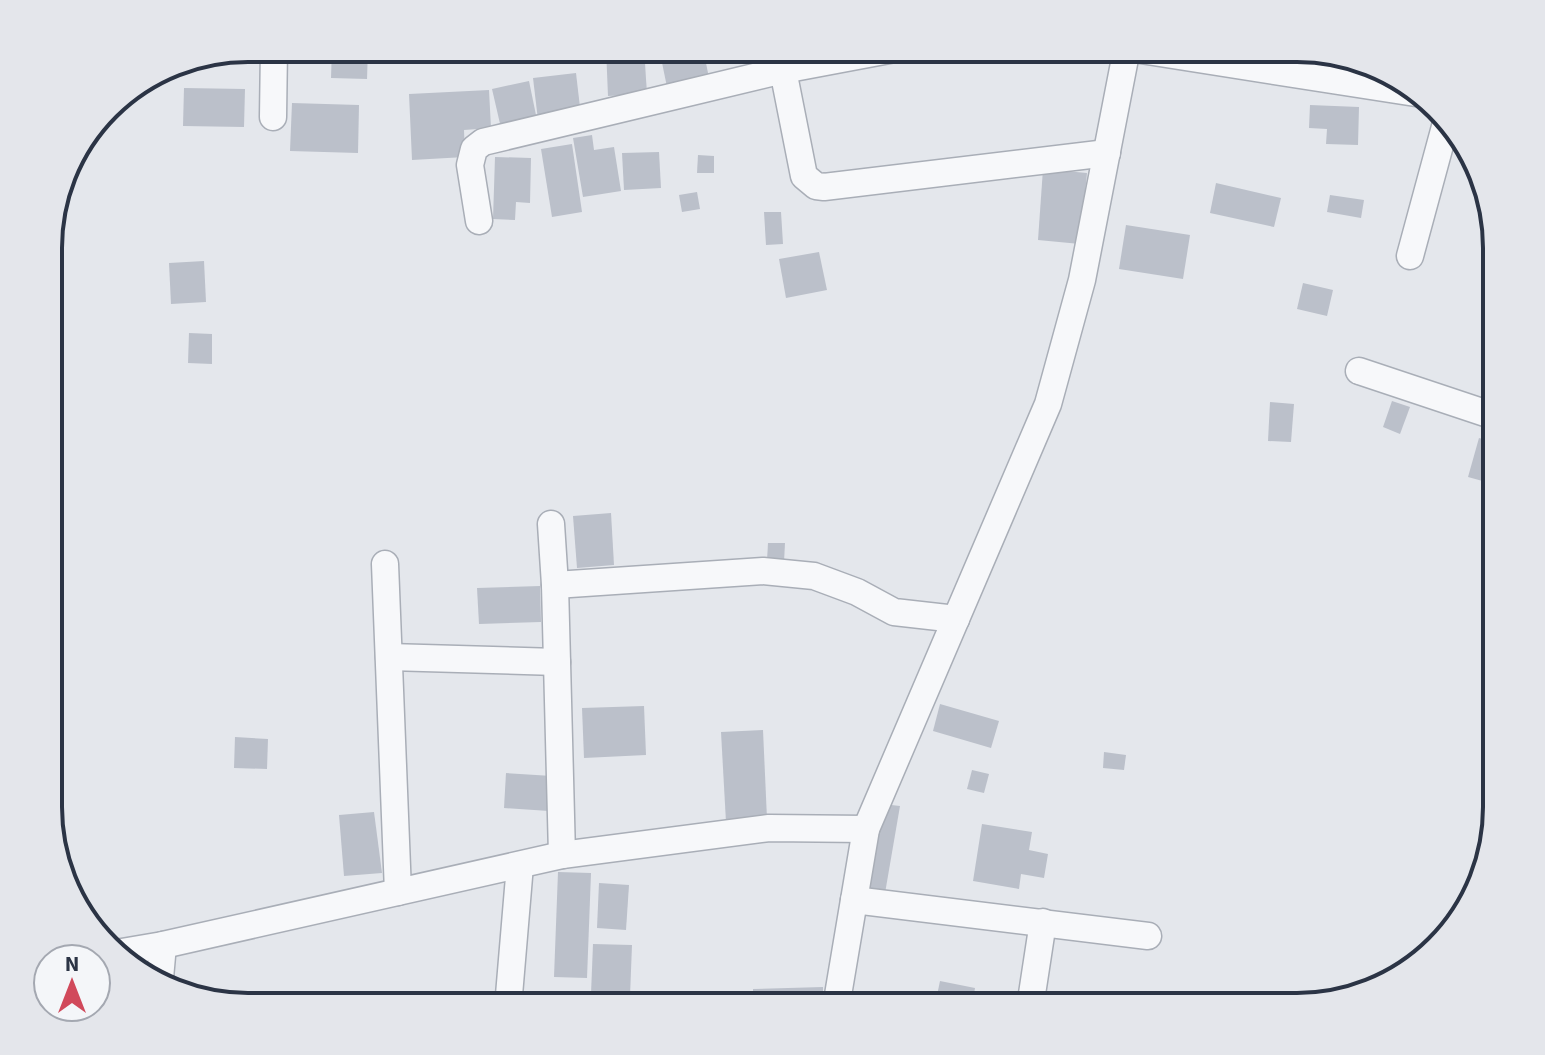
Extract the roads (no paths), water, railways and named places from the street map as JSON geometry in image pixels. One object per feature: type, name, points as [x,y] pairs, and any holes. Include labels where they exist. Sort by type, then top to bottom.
[{"type":"street","points":[[273,117],[274,62]]},
{"type":"street","points":[[479,221],[470,165],[474,149],[483,142],[771,62]]},
{"type":"street","points":[[783,62],[804,176],[816,186],[840,186],[1107,153]]},
{"type":"street","points":[[838,993],[866,829],[1048,404],[1082,280],[1124,62]]},
{"type":"street","points":[[1217,62],[1394,90]]},
{"type":"street","points":[[1410,256],[1443,133]]},
{"type":"street","points":[[1359,371],[1483,412]]},
{"type":"street","points":[[551,524],[562,855]]},
{"type":"street","points":[[385,564],[398,892]]},
{"type":"street","points":[[555,585],[763,571],[814,576],[857,592],[894,612],[956,619]]},
{"type":"street","points":[[389,657],[557,662]]},
{"type":"street","points":[[130,951],[562,855],[769,828],[866,829]]},
{"type":"street","points":[[509,993],[520,865]]},
{"type":"street","points":[[854,900],[1148,936]]},
{"type":"street","points":[[1032,993],[1043,922]]},
{"type":"street","points":[[161,971],[163,945]]}]
